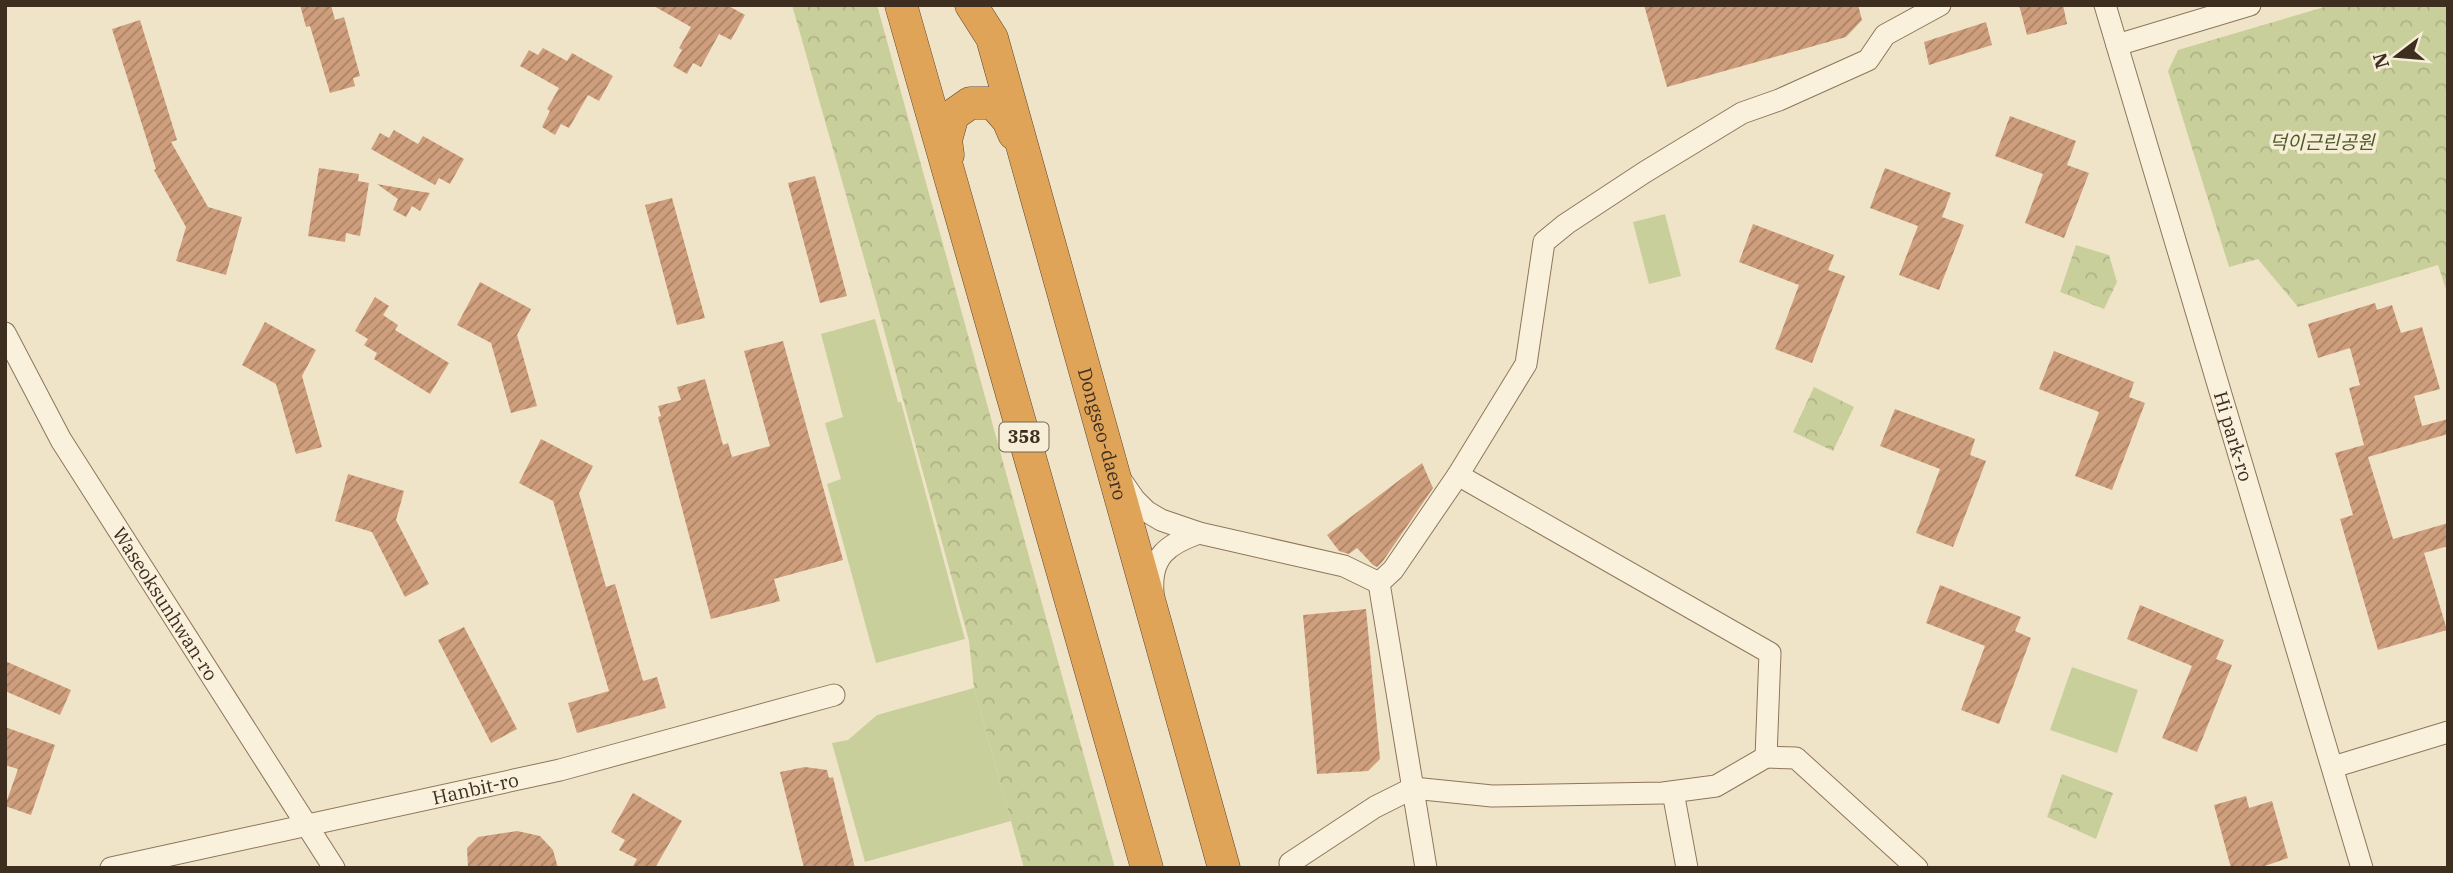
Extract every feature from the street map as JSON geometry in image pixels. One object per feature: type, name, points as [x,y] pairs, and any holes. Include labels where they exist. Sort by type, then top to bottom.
[{"type":"highway","name":"358","points":[[901,5],[1147,868]]},
{"type":"highway","name":"Dongseo-daero","points":[[971,5],[992,37],[1223,861]]},
{"type":"highway","points":[[954,193],[946,140],[953,115],[970,103],[993,103],[1008,120],[1031,174]]},
{"type":"street","points":[[1379,583],[1393,570],[1458,475],[1526,364],[1544,242],[1630,181],[1732,119],[1868,60],[1885,35],[1940,5]]},
{"type":"street","name":"Hi park-ro","points":[[2105,5],[2362,868]]},
{"type":"street","points":[[2117,45],[2250,5]]},
{"type":"street","name":"Waseoksunhwan-ro","points":[[5,333],[61,440],[334,868]]},
{"type":"street","points":[[1111,461],[1126,489],[1146,511],[1161,520],[1199,533],[1344,566],[1379,583]]},
{"type":"street","points":[[1458,475],[1770,653],[1766,757]]},
{"type":"street","points":[[1158,630],[1152,589],[1155,569],[1162,553],[1176,541],[1199,533]]},
{"type":"street","points":[[1379,583],[1426,868]]},
{"type":"street","name":"Hanbit-ro","points":[[111,868],[560,769],[834,695]]},
{"type":"street","points":[[2333,767],[2448,732]]},
{"type":"street","points":[[1290,863],[1375,807],[1413,788],[1492,796],[1673,792],[1716,786],[1766,757],[1796,758],[1917,868]]},
{"type":"street","points":[[1673,792],[1688,868]]},
{"type":"green space","points":[[792,5],[877,5],[1115,868],[1024,868],[974,688],[969,641]]},
{"type":"green space","name":"덕이근린공원","points":[[2331,5],[2448,5],[2448,295],[2438,265],[2298,307],[2258,259],[2229,267],[2168,71],[2178,50]]},
{"type":"green space","points":[[1665,214],[1681,276],[1649,284],[1633,222]]},
{"type":"green space","points":[[2076,245],[2109,255],[2117,282],[2104,309],[2060,292]]},
{"type":"green space","points":[[875,319],[898,402],[901,402],[965,639],[876,663],[827,484],[841,479],[825,423],[843,417],[821,334]]},
{"type":"green space","points":[[1814,387],[1854,407],[1833,451],[1793,432]]},
{"type":"green space","points":[[2072,667],[2138,690],[2117,753],[2050,730]]},
{"type":"green space","points":[[974,688],[1011,821],[865,862],[832,743],[848,740],[877,715]]},
{"type":"green space","points":[[2062,774],[2113,793],[2096,839],[2047,817]]},
{"type":"building","points":[[300,5],[331,5],[335,20],[344,17],[360,76],[353,78],[355,86],[330,93],[310,26],[306,27]]},
{"type":"building","points":[[652,5],[727,5],[745,15],[731,40],[719,34],[701,67],[693,63],[687,74],[673,66],[691,27]]},
{"type":"building","points":[[1644,5],[1858,5],[1862,20],[1846,37],[1667,87]]},
{"type":"building","points":[[2019,5],[2063,5],[2067,24],[2027,35]]},
{"type":"building","points":[[140,20],[177,140],[171,142],[208,207],[242,217],[226,275],[176,261],[186,227],[154,170],[156,169],[112,29]]},
{"type":"building","points":[[1986,22],[1992,45],[1929,65],[1924,42]]},
{"type":"building","points":[[543,48],[567,61],[572,53],[613,76],[599,101],[588,95],[569,128],[561,124],[555,135],[542,127],[550,111],[547,109],[559,88],[520,66],[529,50],[538,55]]},
{"type":"building","points":[[2010,116],[2076,141],[2067,165],[2089,173],[2064,238],[2025,223],[2043,174],[1995,156]]},
{"type":"building","points":[[394,130],[418,144],[423,136],[464,159],[450,184],[439,178],[435,185],[371,149],[380,133],[389,138]]},
{"type":"building","points":[[319,168],[359,174],[358,181],[369,183],[360,236],[346,233],[345,242],[308,236]]},
{"type":"building","points":[[1885,168],[1951,193],[1942,217],[1964,225],[1939,290],[1899,275],[1918,226],[1870,208]]},
{"type":"building","points":[[815,176],[847,296],[820,303],[788,183]]},
{"type":"building","points":[[377,184],[430,193],[420,211],[412,206],[406,217],[393,210],[398,199]]},
{"type":"building","points":[[672,198],[705,318],[677,325],[645,205]]},
{"type":"building","points":[[1753,224],[1834,255],[1828,270],[1845,276],[1812,363],[1775,349],[1799,285],[1739,262]]},
{"type":"building","points":[[480,282],[531,309],[517,335],[537,406],[511,413],[491,343],[457,325]]},
{"type":"building","points":[[375,297],[389,306],[383,315],[398,325],[395,330],[449,363],[430,394],[374,359],[377,353],[364,345],[368,339],[355,331]]},
{"type":"building","points":[[2375,303],[2377,310],[2392,305],[2401,333],[2422,327],[2440,389],[2414,396],[2422,426],[2448,419],[2448,434],[2368,457],[2393,539],[2448,523],[2448,546],[2424,553],[2447,630],[2378,650],[2340,519],[2353,515],[2335,453],[2364,445],[2349,388],[2360,385],[2350,348],[2318,358],[2308,324]]},
{"type":"building","points":[[265,322],[316,350],[302,376],[322,447],[296,454],[276,384],[242,365]]},
{"type":"building","points":[[783,341],[843,560],[774,579],[780,601],[711,619],[658,417],[661,416],[658,406],[681,400],[677,387],[705,379],[723,445],[728,443],[732,457],[770,446],[744,351]]},
{"type":"building","points":[[2054,351],[2134,382],[2129,397],[2145,403],[2112,490],[2075,476],[2099,412],[2039,389]]},
{"type":"building","points":[[1895,409],[1975,439],[1970,455],[1986,461],[1953,547],[1916,533],[1940,469],[1880,446]]},
{"type":"building","points":[[541,439],[593,466],[579,493],[606,587],[615,584],[643,681],[657,677],[666,708],[577,733],[568,703],[609,691],[553,501],[519,483]]},
{"type":"building","points":[[1422,463],[1433,488],[1383,561],[1377,567],[1357,548],[1349,554],[1339,551],[1327,535]]},
{"type":"building","points":[[348,474],[404,491],[396,520],[429,584],[405,597],[372,532],[335,521]]},
{"type":"building","points":[[1940,585],[2021,617],[2015,631],[2031,638],[1999,724],[1961,710],[1985,646],[1926,623]]},
{"type":"building","points":[[2140,605],[2224,640],[2216,659],[2232,665],[2197,752],[2162,738],[2192,666],[2127,639]]},
{"type":"building","points":[[1366,609],[1380,759],[1368,771],[1317,774],[1303,615]]},
{"type":"building","points":[[464,627],[517,729],[491,743],[438,640]]},
{"type":"building","points":[[5,661],[71,690],[60,715],[5,691]]},
{"type":"building","points":[[5,727],[55,745],[31,815],[5,806],[18,769],[5,765]]},
{"type":"building","points":[[805,767],[827,770],[829,778],[833,777],[855,868],[804,868],[780,772]]},
{"type":"building","points":[[633,793],[682,821],[655,868],[632,868],[637,859],[619,850],[625,840],[611,832]]},
{"type":"building","points":[[2246,796],[2249,808],[2272,801],[2288,858],[2259,868],[2231,868],[2214,805]]},
{"type":"building","points":[[517,831],[540,836],[553,850],[558,868],[468,868],[467,848],[478,837]]}]
